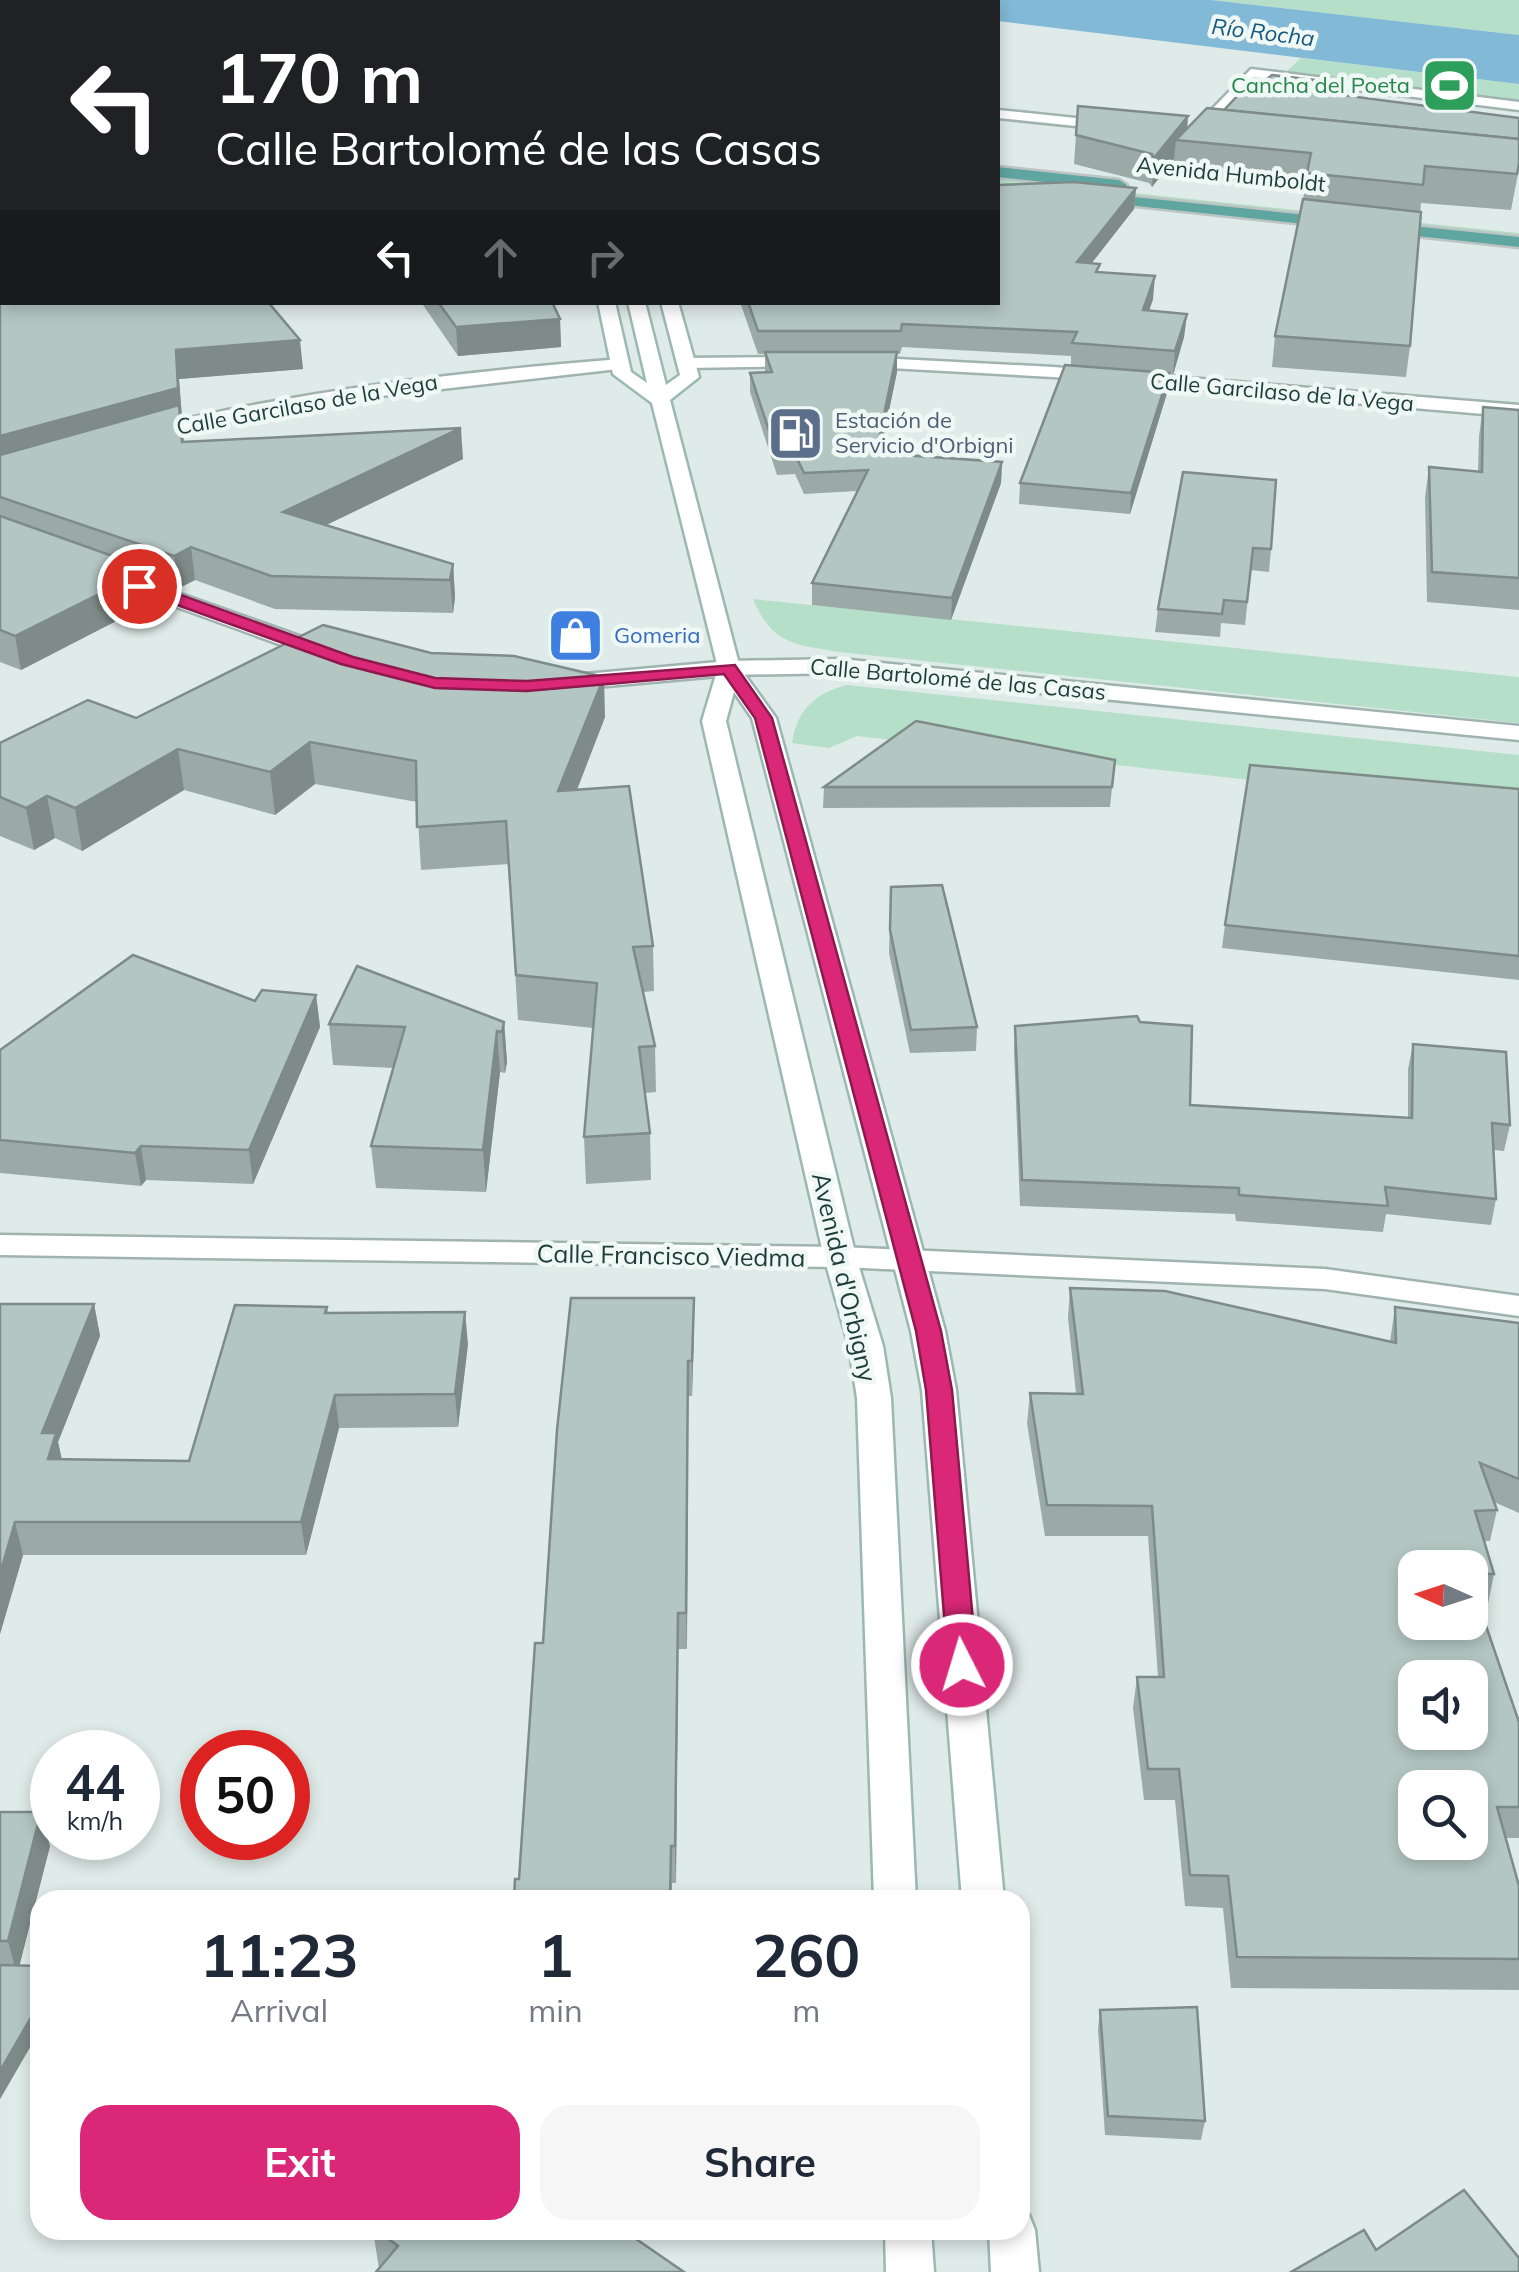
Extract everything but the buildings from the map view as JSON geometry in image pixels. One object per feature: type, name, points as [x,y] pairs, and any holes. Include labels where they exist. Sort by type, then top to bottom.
[{"type":"main road","name":"Avenida Humboldt","points":[[1000,168],[1140,187],[1519,226]]},
{"type":"main road","name":"Avenida Humboldt","points":[[1000,186],[1519,242]]},
{"type":"main road","points":[[1080,202],[1126,202]]},
{"type":"street","points":[[1196,134],[1251,73],[1519,106]]},
{"type":"street","points":[[1000,114],[1136,128]]},
{"type":"street","points":[[1176,132],[1214,136]]},
{"type":"street","points":[[607,305],[622,374],[658,399]]},
{"type":"street","points":[[637,305],[729,668],[764,718],[910,1262],[939,1390],[982,1890]]},
{"type":"street","points":[[658,399],[690,377],[669,305]]},
{"type":"street","name":"Calle Garcilaso de la Vega","points":[[686,363],[838,362],[1054,372],[1519,411]]},
{"type":"street","name":"Calle Garcilaso de la Vega","points":[[124,440],[270,406],[352,393],[621,364]]},
{"type":"street","points":[[91,568],[347,660]]},
{"type":"street","name":"Calle Bartolomé de las Casas","points":[[546,684],[729,668],[840,666],[1519,733]]},
{"type":"street","name":"Avenida d'Orbigny","points":[[729,668],[714,721],[840,1258],[866,1346],[874,1398],[895,1890]]},
{"type":"street","name":"Calle Francisco Viedma","points":[[0,1245],[840,1258],[1325,1279],[1519,1306]]},
{"type":"street","points":[[908,2240],[910,2272]]},
{"type":"street","points":[[1013,2240],[1016,2272]]},
{"type":"green space","points":[[1211,0],[1519,0],[1519,35]]},
{"type":"green space","points":[[1301,58],[1519,84],[1519,101],[1285,73]]},
{"type":"green space","points":[[1000,179],[1519,233],[1519,238],[1000,183]]},
{"type":"green space","points":[[753,599],[1519,677],[1519,723],[839,652],[786,640],[768,626]]},
{"type":"green space","points":[[847,685],[1519,755],[1519,810],[857,736],[829,748],[792,743],[798,721],[809,705]]},
{"type":"water","name":"Río Rocha","points":[[1000,0],[1211,0],[1519,35],[1519,84],[1000,21]]},
{"type":"place","name":"Cancha del Poeta","points":[[1449,85]]},
{"type":"place","name":"Estación de Servicio d'Orbigni","points":[[796,433]]},
{"type":"place","name":"Gomeria","points":[[575,635]]},
{"type":"route","points":[[139,586],[347,660],[435,683],[527,686],[729,668],[764,718],[928,1331],[939,1390],[962,1665]]}]
